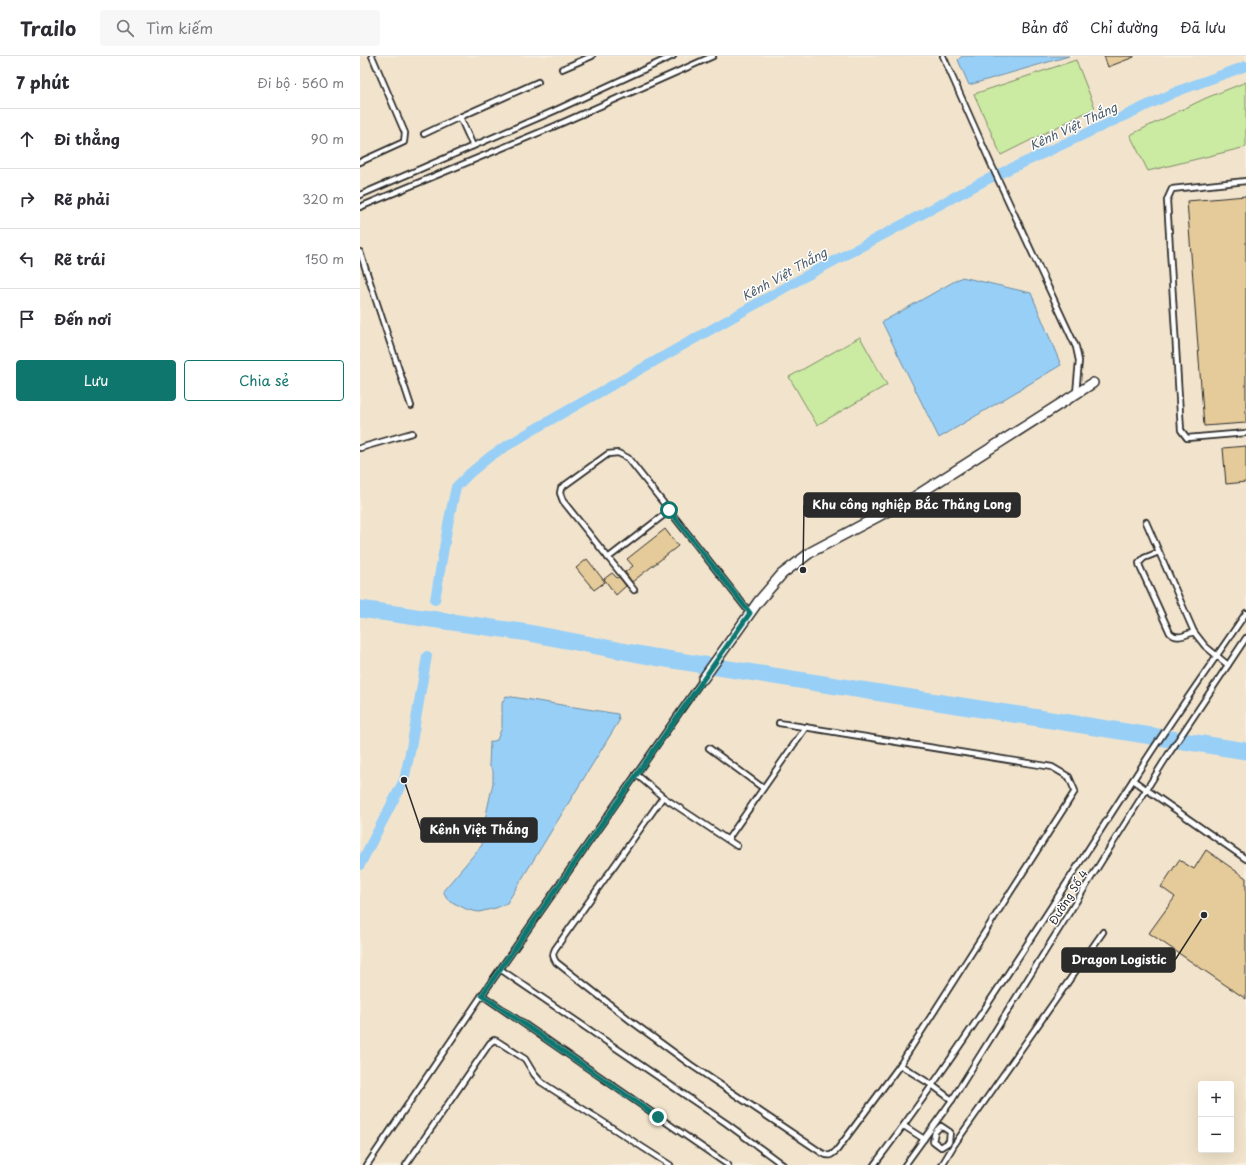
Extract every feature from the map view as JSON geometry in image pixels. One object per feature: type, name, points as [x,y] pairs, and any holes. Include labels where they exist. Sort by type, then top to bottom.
[{"type":"street","points":[[703,679],[750,613],[782,574],[811,552],[911,499],[1093,383]]},
{"type":"lane","points":[[360,162],[404,142],[405,133],[372,56]]},
{"type":"lane","points":[[562,69],[592,56]]},
{"type":"lane","points":[[360,195],[554,111],[673,56]]},
{"type":"lane","points":[[360,207],[555,126],[712,56]]},
{"type":"lane","points":[[943,56],[1003,191],[1076,347],[1079,362],[1076,393]]},
{"type":"lane","points":[[424,134],[538,82]]},
{"type":"lane","points":[[460,117],[473,146]]},
{"type":"lane","points":[[1246,181],[1172,190],[1166,200],[1181,430],[1187,438],[1246,433]]},
{"type":"lane","points":[[360,252],[411,406]]},
{"type":"lane","points":[[360,448],[412,433]]},
{"type":"lane","points":[[634,590],[563,501],[560,493],[561,488],[608,454],[618,453],[628,458],[750,613]]},
{"type":"lane","points":[[608,558],[669,510]]},
{"type":"lane","points":[[1146,522],[1194,632],[1205,646],[1228,665]]},
{"type":"lane","points":[[1159,552],[1144,558],[1139,563],[1140,567],[1172,636],[1179,637],[1194,632]]},
{"type":"lane","points":[[874,1165],[904,1126],[993,997],[1133,780],[1246,614]]},
{"type":"lane","name":"Đường Số 4","points":[[906,1165],[924,1139],[932,1131],[952,1100],[1168,755],[1246,638]]},
{"type":"lane","points":[[367,1165],[482,995],[703,679]]},
{"type":"lane","points":[[663,797],[552,954],[556,962],[631,1021],[691,1065],[828,1156],[831,1156],[900,1065],[1075,791],[1069,777],[1052,767],[780,723]]},
{"type":"lane","points":[[728,839],[806,727]]},
{"type":"lane","points":[[709,748],[763,788]]},
{"type":"lane","points":[[636,774],[663,797],[728,839],[736,846]]},
{"type":"lane","points":[[1133,780],[1246,859]]},
{"type":"lane","points":[[942,1165],[954,1145],[1103,932]]},
{"type":"lane","points":[[500,969],[726,1123],[783,1165]]},
{"type":"lane","points":[[482,995],[725,1164]]},
{"type":"lane","points":[[406,1165],[490,1043],[494,1040],[525,1059],[541,1082],[670,1165]]},
{"type":"lane","points":[[900,1065],[932,1085],[952,1100]]},
{"type":"lane","points":[[904,1126],[924,1139]]},
{"type":"lane","points":[[940,1126],[950,1132],[949,1142],[941,1147],[933,1141],[932,1131],[940,1126]]},
{"type":"lane","points":[[949,1142],[954,1145]]},
{"type":"shaded area","points":[[360,56],[1246,56],[1246,1165],[360,1165]]},
{"type":"green space","points":[[1076,60],[1095,108],[1001,155],[974,94]]},
{"type":"green space","points":[[1246,82],[1246,147],[1148,171],[1130,135],[1206,98]]},
{"type":"green space","points":[[860,337],[887,385],[817,425],[789,377]]},
{"type":"water","points":[[962,56],[1069,56],[969,85],[958,60]]},
{"type":"water","points":[[962,277],[1031,293],[1061,365],[939,438],[882,322]]},
{"type":"water","points":[[506,696],[618,714],[619,721],[507,903],[496,908],[479,912],[468,910],[448,900],[443,891],[482,845],[482,833],[493,783],[493,771],[489,765],[490,742],[497,740],[502,727],[502,703]]},
{"type":"building","points":[[1104,56],[1134,56],[1134,57],[1108,67]]},
{"type":"building","points":[[1246,196],[1246,423],[1204,426],[1187,201]]},
{"type":"building","points":[[1246,446],[1246,482],[1226,484],[1223,448]]},
{"type":"building","points":[[665,529],[678,546],[632,582],[625,572],[633,566],[627,559]]},
{"type":"building","points":[[587,559],[605,582],[594,590],[576,568]]},
{"type":"building","points":[[612,573],[617,578],[619,577],[626,586],[616,595],[604,579]]},
{"type":"building","points":[[1206,850],[1246,878],[1246,999],[1149,933],[1175,897],[1161,887],[1179,860],[1194,869]]},
{"type":"waterway","name":"Kênh Việt Thắng","points":[[435,600],[456,487],[492,455],[533,430],[804,277],[986,180],[1178,91],[1246,66]]},
{"type":"waterway","points":[[360,609],[529,633],[654,657],[1246,751]]},
{"type":"waterway","name":"Kênh Việt Thắng","points":[[360,865],[404,780],[427,656]]},
{"type":"place","name":"Khu công nghiệp Bắc Thăng Long","points":[[803,570]]},
{"type":"place","name":"Kênh Việt Thắng","points":[[404,780]]},
{"type":"place","name":"Dragon Logistic","points":[[1204,915]]},
{"type":"route","points":[[658,1117],[482,995],[750,613],[669,510]]}]
